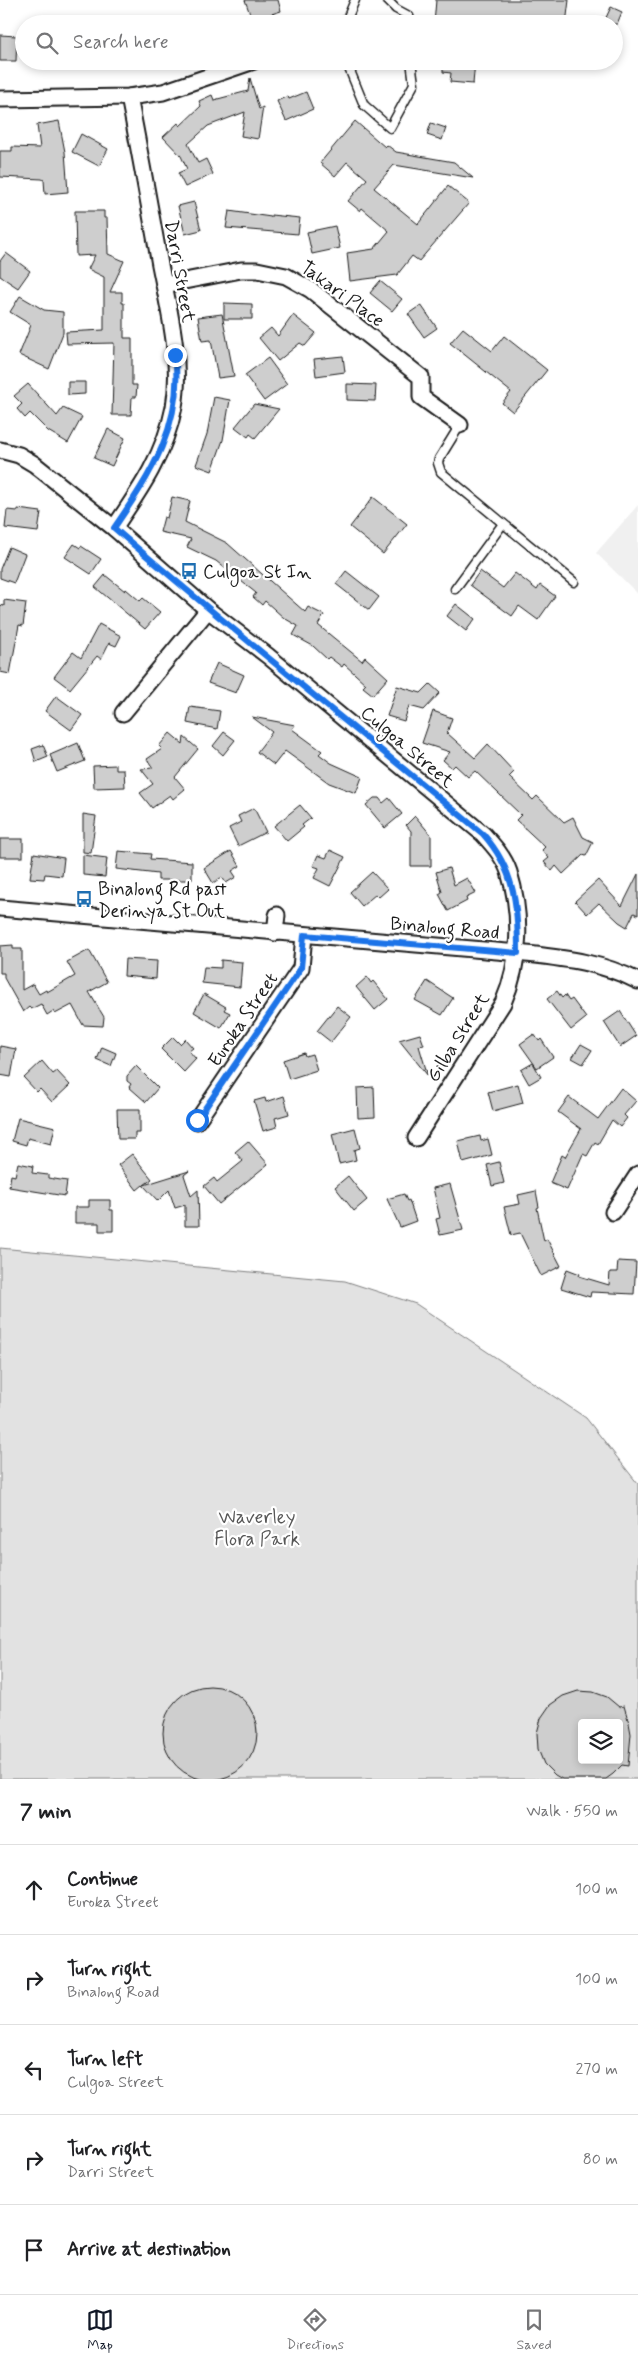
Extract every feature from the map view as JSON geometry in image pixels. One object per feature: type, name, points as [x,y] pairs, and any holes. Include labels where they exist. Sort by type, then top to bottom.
[{"type":"street","points":[[0,99],[129,97],[163,92],[228,70]]},
{"type":"street","name":"Darri Street","points":[[114,528],[154,468],[174,406],[176,368],[164,285],[129,97]]},
{"type":"street","name":"Takari Place","points":[[164,285],[241,270],[257,270],[286,276],[311,290],[421,377],[421,396],[460,424]]},
{"type":"street","name":"Culgoa Street","points":[[0,450],[27,459],[114,528],[208,610],[268,656],[483,834],[496,849],[508,871],[518,921],[518,953]]},
{"type":"street","points":[[123,713],[208,610]]},
{"type":"street","name":"Binalong Road","points":[[0,908],[518,953],[585,961],[608,967],[638,981]]},
{"type":"street","points":[[276,933],[277,915]]},
{"type":"street","name":"Euroka Street","points":[[197,1120],[301,968],[304,935]]},
{"type":"street","name":"Gilba Street","points":[[416,1138],[503,1003],[513,981],[518,953]]},
{"type":"street","points":[[613,1212],[638,1174]]},
{"type":"lane","points":[[349,15],[355,0]]},
{"type":"lane","points":[[387,0],[396,9],[407,15]]},
{"type":"lane","points":[[350,70],[364,106],[390,128],[414,84],[412,70]]},
{"type":"lane","points":[[460,424],[445,447],[438,463],[438,468],[502,525],[574,582]]},
{"type":"lane","points":[[455,589],[502,525]]},
{"type":"shaded area","points":[[638,505],[638,594],[596,553]]},
{"type":"green space","name":"Waverley Flora Park","points":[[0,1248],[345,1281],[416,1304],[586,1418],[638,1484],[638,1779],[0,1779]]},
{"type":"building","points":[[245,0],[278,0],[281,11],[268,15],[250,15]]},
{"type":"building","points":[[436,0],[569,0],[567,15],[435,15]]},
{"type":"building","points":[[611,7],[622,12],[621,15],[607,15]]},
{"type":"building","points":[[0,35],[15,36],[15,61],[0,61]]},
{"type":"building","points":[[443,70],[474,70],[473,84],[450,82],[451,73],[443,72]]},
{"type":"building","points":[[250,78],[259,109],[263,107],[258,139],[241,136],[245,112],[208,126],[188,144],[198,163],[206,159],[213,174],[185,187],[178,173],[187,169],[181,156],[163,137],[178,123],[180,126],[201,106],[199,101],[212,95],[214,100],[248,91]]},
{"type":"building","points":[[306,92],[313,109],[286,121],[277,101],[288,96],[289,99]]},
{"type":"building","points":[[59,121],[65,152],[68,192],[45,194],[44,180],[42,179],[0,177],[0,151],[12,151],[12,147],[40,148],[37,125]]},
{"type":"building","points":[[355,121],[385,147],[387,145],[396,152],[454,162],[473,178],[394,165],[374,188],[418,224],[448,186],[469,203],[419,261],[412,256],[397,275],[350,281],[347,253],[374,249],[389,231],[362,208],[360,211],[348,201],[367,179],[347,162],[335,176],[320,163]]},
{"type":"building","points":[[431,123],[446,128],[442,140],[427,135]]},
{"type":"building","points":[[81,134],[108,149],[99,166],[72,152]]},
{"type":"building","points":[[194,202],[201,230],[185,234],[178,206]]},
{"type":"building","points":[[75,211],[104,211],[104,218],[107,218],[108,254],[124,261],[110,292],[122,292],[122,303],[124,303],[124,338],[132,338],[132,385],[137,385],[136,397],[132,397],[131,415],[112,415],[114,343],[67,344],[66,332],[104,330],[104,277],[88,269],[95,255],[76,256]]},
{"type":"building","points":[[229,211],[271,217],[271,215],[300,218],[298,234],[226,228]]},
{"type":"building","points":[[335,226],[340,248],[312,254],[307,232]]},
{"type":"building","points":[[6,253],[30,271],[18,288],[0,276],[0,261]]},
{"type":"building","points":[[380,281],[402,299],[392,311],[370,293]]},
{"type":"building","points":[[20,296],[44,310],[63,312],[63,333],[49,369],[19,355],[31,325],[10,312]]},
{"type":"building","points":[[224,303],[252,304],[252,319],[224,319]]},
{"type":"building","points":[[421,305],[437,328],[424,337],[408,314]]},
{"type":"building","points":[[222,314],[234,376],[218,378],[211,340],[202,341],[198,317]]},
{"type":"building","points":[[293,315],[316,333],[305,346],[300,343],[278,361],[259,338],[271,328],[278,336]]},
{"type":"building","points":[[463,328],[492,351],[504,336],[547,370],[513,412],[502,403],[511,392],[450,343]]},
{"type":"building","points":[[343,356],[345,372],[316,376],[314,359]]},
{"type":"building","points":[[268,358],[287,384],[264,401],[245,375]]},
{"type":"building","points":[[68,382],[85,382],[85,394],[68,395]]},
{"type":"building","points":[[28,384],[57,416],[63,408],[82,417],[68,443],[48,431],[30,413],[25,418],[17,409],[22,404],[14,396]]},
{"type":"building","points":[[347,384],[376,385],[375,401],[347,400]]},
{"type":"building","points":[[214,397],[230,400],[223,440],[212,471],[196,465],[207,434]]},
{"type":"building","points":[[254,404],[279,409],[255,438],[250,434],[248,437],[235,427]]},
{"type":"building","points":[[108,429],[125,438],[112,466],[94,458]]},
{"type":"building","points":[[172,497],[190,501],[185,522],[227,543],[305,612],[308,607],[324,615],[318,625],[362,661],[365,657],[388,678],[373,695],[363,687],[366,684],[344,664],[342,667],[329,657],[327,659],[313,646],[293,635],[298,626],[284,618],[265,601],[262,605],[253,597],[256,593],[216,561],[187,547],[191,539],[160,532],[164,517],[167,518]]},
{"type":"building","points":[[373,497],[407,524],[383,554],[350,527]]},
{"type":"building","points":[[18,509],[41,512],[38,532],[5,528],[7,510],[18,511]]},
{"type":"building","points":[[74,544],[80,548],[81,546],[101,559],[91,574],[65,557]]},
{"type":"building","points":[[9,547],[25,554],[14,583],[0,578],[0,569]]},
{"type":"building","points":[[346,571],[379,597],[369,610],[336,584]]},
{"type":"building","points":[[480,571],[503,588],[515,573],[537,590],[540,585],[555,596],[538,620],[519,606],[512,616],[470,585]]},
{"type":"building","points":[[105,575],[140,601],[143,598],[160,612],[145,629],[95,587]]},
{"type":"building","points":[[4,600],[26,603],[23,626],[19,625],[10,674],[0,672],[0,605],[4,606]]},
{"type":"building","points":[[456,604],[475,619],[466,631],[447,616]]},
{"type":"building","points":[[99,624],[121,636],[116,646],[109,643],[101,659],[97,656],[70,689],[54,677],[73,652],[81,658]]},
{"type":"building","points":[[217,663],[244,675],[236,693],[208,683]]},
{"type":"building","points":[[430,684],[440,693],[424,710],[409,706],[404,721],[387,716],[397,686],[421,693]]},
{"type":"building","points":[[56,696],[82,715],[71,730],[45,711]]},
{"type":"building","points":[[190,707],[220,711],[217,729],[187,723]]},
{"type":"building","points":[[433,711],[452,718],[447,733],[475,758],[488,744],[514,772],[509,777],[533,800],[537,796],[564,822],[573,817],[583,837],[593,842],[586,856],[583,855],[563,874],[556,866],[552,871],[544,862],[549,858],[542,850],[545,847],[516,820],[521,815],[475,771],[468,777],[455,765],[452,768],[443,760],[450,752],[422,743]]},
{"type":"building","points":[[252,717],[295,725],[292,729],[322,751],[319,754],[331,763],[362,777],[356,793],[329,783],[285,751],[274,765],[257,752],[272,732]]},
{"type":"building","points":[[224,732],[235,740],[223,755],[213,746]]},
{"type":"building","points":[[170,733],[183,744],[184,737],[198,749],[175,777],[185,789],[173,799],[170,795],[152,808],[140,793],[153,784],[141,769],[153,768],[147,759],[162,749],[159,746]]},
{"type":"building","points":[[78,743],[85,761],[57,772],[50,755]]},
{"type":"building","points":[[43,745],[48,757],[36,762],[32,749]]},
{"type":"building","points":[[116,765],[116,770],[124,770],[125,787],[94,788],[93,766]]},
{"type":"building","points":[[374,798],[379,798],[383,803],[389,798],[402,814],[385,828],[366,805]]},
{"type":"building","points":[[300,805],[311,818],[302,825],[304,827],[287,841],[274,826]]},
{"type":"building","points":[[254,808],[266,832],[238,846],[229,828],[241,822],[238,816]]},
{"type":"building","points":[[83,814],[96,816],[91,853],[83,852]]},
{"type":"building","points":[[415,816],[431,835],[431,866],[411,866],[411,831],[406,825]]},
{"type":"building","points":[[0,839],[23,839],[23,857],[0,857]]},
{"type":"building","points":[[330,850],[345,857],[330,886],[314,878],[319,868],[313,866],[318,855],[326,858]]},
{"type":"building","points":[[118,851],[151,854],[150,859],[192,862],[192,880],[158,880],[158,874],[116,869]]},
{"type":"building","points":[[231,851],[240,866],[232,871],[236,877],[226,883],[222,877],[213,883],[204,868]]},
{"type":"building","points":[[34,853],[64,858],[62,876],[45,874],[44,879],[30,878]]},
{"type":"building","points":[[83,855],[107,858],[105,877],[83,875]]},
{"type":"building","points":[[449,868],[454,885],[467,878],[476,893],[466,898],[467,901],[448,911],[439,894],[442,892],[436,872]]},
{"type":"building","points":[[372,872],[388,889],[379,897],[376,894],[362,906],[350,892]]},
{"type":"building","points":[[638,874],[638,915],[634,913],[627,927],[599,903],[587,914],[575,901],[598,880],[622,906]]},
{"type":"building","points":[[13,945],[13,949],[22,949],[22,990],[33,984],[39,994],[46,990],[47,992],[75,976],[67,962],[89,950],[107,982],[89,992],[104,1017],[103,1026],[83,1025],[72,1005],[55,1014],[53,1011],[47,1015],[41,1004],[31,1009],[29,1007],[23,1012],[4,978],[4,973],[0,973],[0,946]]},
{"type":"building","points":[[125,959],[157,961],[156,979],[124,976]]},
{"type":"building","points":[[221,960],[242,962],[240,987],[202,983],[204,967],[221,968]]},
{"type":"building","points":[[367,977],[371,983],[373,981],[388,999],[375,1010],[356,987]]},
{"type":"building","points":[[427,981],[453,998],[442,1015],[415,1000]]},
{"type":"building","points":[[557,991],[562,998],[565,995],[569,1001],[572,999],[586,1018],[571,1030],[547,999]]},
{"type":"building","points":[[204,994],[226,1007],[224,1010],[230,1013],[221,1028],[194,1012]]},
{"type":"building","points":[[337,1006],[351,1017],[331,1042],[317,1031]]},
{"type":"building","points":[[620,1011],[636,1036],[620,1047],[604,1022]]},
{"type":"building","points":[[420,1034],[424,1045],[419,1046],[428,1076],[399,1040]]},
{"type":"building","points":[[534,1034],[539,1041],[541,1039],[553,1057],[537,1068],[520,1044]]},
{"type":"building","points":[[173,1037],[180,1044],[185,1039],[193,1048],[189,1051],[196,1059],[184,1072],[161,1049]]},
{"type":"building","points":[[581,1044],[592,1050],[583,1064],[572,1058]]},
{"type":"building","points":[[0,1046],[16,1049],[11,1077],[0,1075]]},
{"type":"building","points":[[102,1047],[116,1053],[111,1066],[97,1060]]},
{"type":"building","points":[[304,1053],[305,1056],[312,1054],[317,1070],[289,1079],[283,1060]]},
{"type":"building","points":[[42,1061],[53,1074],[57,1071],[70,1085],[52,1102],[40,1089],[37,1092],[24,1078]]},
{"type":"building","points":[[533,1063],[541,1077],[529,1084],[521,1070]]},
{"type":"building","points":[[136,1066],[158,1088],[146,1102],[129,1087],[131,1084],[127,1081],[127,1076]]},
{"type":"building","points":[[518,1084],[523,1103],[493,1111],[488,1092]]},
{"type":"building","points":[[374,1087],[375,1117],[358,1118],[357,1088]]},
{"type":"building","points":[[621,1088],[636,1101],[624,1115],[627,1118],[620,1127],[612,1120],[598,1144],[595,1142],[587,1156],[583,1154],[567,1190],[550,1183],[562,1155],[565,1157],[581,1129],[558,1112],[569,1097],[598,1119]]},
{"type":"building","points":[[284,1096],[289,1114],[275,1118],[277,1127],[263,1131],[254,1101],[265,1098],[266,1102]]},
{"type":"building","points":[[117,1109],[140,1109],[140,1133],[135,1133],[135,1139],[118,1139]]},
{"type":"building","points":[[18,1118],[55,1127],[51,1144],[28,1138],[26,1145],[12,1141]]},
{"type":"building","points":[[355,1128],[360,1148],[354,1150],[356,1160],[339,1164],[332,1134]]},
{"type":"building","points":[[480,1136],[481,1141],[488,1139],[492,1155],[463,1163],[458,1141]]},
{"type":"building","points":[[248,1141],[268,1164],[219,1204],[204,1186],[214,1178],[217,1182],[243,1161],[235,1152]]},
{"type":"building","points":[[132,1154],[152,1179],[144,1185],[189,1171],[184,1175],[191,1196],[198,1190],[199,1226],[185,1226],[185,1205],[175,1208],[169,1190],[158,1201],[143,1185],[137,1190],[118,1165]]},
{"type":"building","points":[[499,1162],[504,1183],[492,1186],[487,1165]]},
{"type":"building","points":[[18,1163],[33,1166],[32,1173],[48,1175],[48,1178],[67,1181],[65,1196],[9,1187],[11,1175],[15,1176]]},
{"type":"building","points":[[348,1176],[367,1200],[354,1211],[335,1187]]},
{"type":"building","points":[[450,1184],[463,1230],[440,1235],[436,1219],[440,1218],[433,1188]]},
{"type":"building","points":[[536,1191],[539,1207],[537,1208],[544,1241],[547,1239],[561,1266],[541,1276],[520,1233],[511,1235],[504,1207],[520,1204],[518,1195]]},
{"type":"building","points":[[404,1194],[407,1201],[409,1200],[416,1221],[400,1227],[387,1199]]},
{"type":"building","points":[[89,1200],[110,1200],[110,1210],[113,1210],[113,1231],[99,1231],[99,1223],[75,1223],[75,1207],[89,1207]]},
{"type":"building","points":[[618,1261],[636,1262],[634,1294],[591,1292],[590,1297],[561,1288],[567,1269],[580,1274],[579,1276],[609,1285],[610,1272],[617,1272]]},
{"type":"building","points":[[201,1687],[219,1687],[236,1694],[249,1707],[256,1724],[256,1742],[249,1759],[236,1772],[219,1779],[201,1779],[184,1772],[171,1759],[164,1742],[164,1724],[171,1707],[184,1694]]},
{"type":"building","points":[[578,1691],[593,1692],[607,1697],[619,1707],[624,1706],[631,1734],[628,1766],[622,1765],[606,1779],[562,1779],[555,1775],[544,1764],[538,1749],[537,1733],[541,1718],[550,1705],[563,1696]]},
{"type":"place","name":"Culgoa St In","points":[[189,571]]},
{"type":"place","name":"Binalong Rd past Derinya St Out","points":[[84,899]]},
{"type":"route","points":[[175,355],[176,389],[168,429],[154,468],[114,528],[208,610],[268,656],[483,834],[496,849],[508,871],[518,921],[518,953],[304,935],[301,968],[197,1120]]}]
